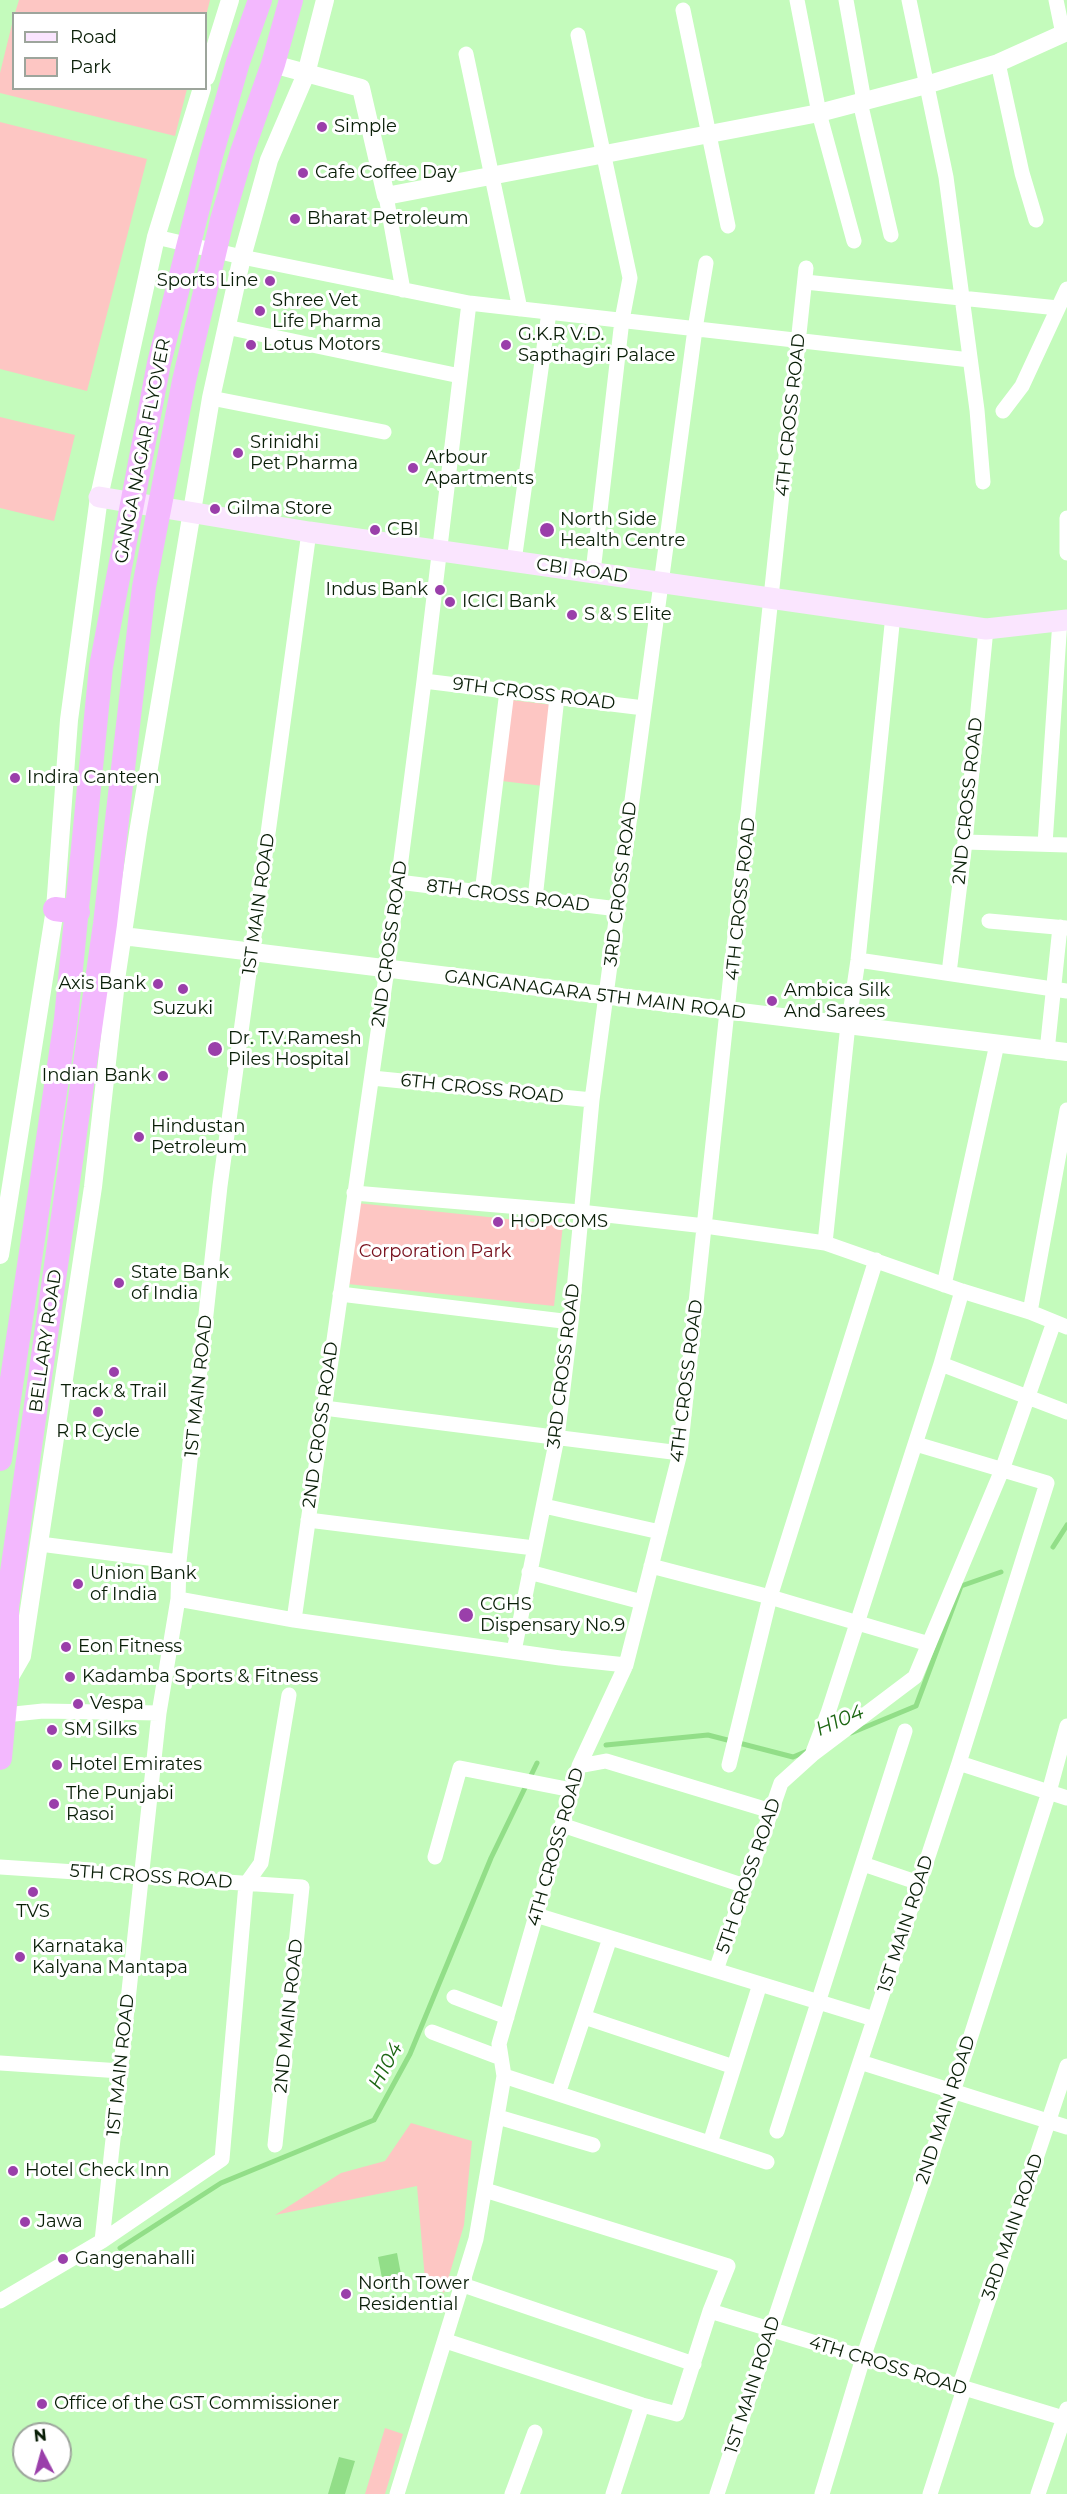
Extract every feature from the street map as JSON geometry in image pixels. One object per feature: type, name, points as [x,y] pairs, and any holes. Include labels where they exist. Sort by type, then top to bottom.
[{"type":"highway","name":"GANGA NAGAR FLYOVER","points":[[67,911],[93,762],[101,667],[159,363],[194,217],[238,62],[260,0]]},
{"type":"highway","points":[[273,64],[291,0]]},
{"type":"highway","name":"GANGA NAGAR FLYOVER","points":[[114,930],[124,769],[144,587],[184,381],[222,220],[273,64]]},
{"type":"highway","name":"BELLARY ROAD","points":[[0,1458],[66,1019],[67,911]]},
{"type":"highway","name":"BELLARY ROAD","points":[[0,1758],[7,1683],[7,1606],[92,1024],[114,930]]},
{"type":"main road","name":"CBI ROAD","points":[[99,497],[309,532],[986,629],[1064,620]]},
{"type":"street","points":[[207,74],[230,0]]},
{"type":"street","points":[[7,1683],[22,1656],[93,1187],[114,930],[138,833],[211,398],[242,257],[269,160],[306,74],[325,0]]},
{"type":"street","points":[[797,0],[819,113],[854,241]]},
{"type":"street","points":[[846,0],[862,102],[891,235]]},
{"type":"street","points":[[909,0],[946,177],[983,482]]},
{"type":"street","points":[[386,196],[819,113],[926,85],[998,63],[1065,33],[1056,0]]},
{"type":"street","points":[[683,10],[729,226]]},
{"type":"street","points":[[578,35],[630,278],[622,320],[593,572]]},
{"type":"street","points":[[466,54],[520,309]]},
{"type":"street","points":[[998,63],[1022,173],[1036,220]]},
{"type":"street","points":[[273,64],[361,88],[386,196],[403,290]]},
{"type":"street","points":[[0,1255],[67,911],[69,720],[99,497],[156,237],[201,90]]},
{"type":"street","points":[[156,237],[242,257],[469,303],[970,360]]},
{"type":"street","name":"3RD CROSS ROAD","points":[[514,1651],[557,1438],[571,1322],[592,1100],[695,329],[706,263]]},
{"type":"street","name":"4TH CROSS ROAD","points":[[397,2494],[477,2239],[504,2076],[499,2044],[579,1766],[626,1665],[680,1453],[773,598],[805,275],[961,298]]},
{"type":"street","points":[[1003,411],[1022,386],[1067,289]]},
{"type":"street","points":[[961,298],[1058,308]]},
{"type":"street","name":"2ND CROSS ROAD","points":[[294,1620],[387,969],[469,303]]},
{"type":"street","points":[[514,561],[549,312]]},
{"type":"street","points":[[226,327],[460,376]]},
{"type":"street","points":[[211,398],[384,432]]},
{"type":"street","points":[[1067,518],[1067,553]]},
{"type":"street","name":"1ST MAIN ROAD","points":[[102,2241],[159,1713],[178,1599],[179,1562],[220,1186],[309,532]]},
{"type":"street","points":[[825,1243],[848,1026],[858,960],[893,615]]},
{"type":"street","points":[[1045,844],[1064,620]]},
{"type":"street","name":"2ND CROSS ROAD","points":[[949,973],[965,842],[986,629]]},
{"type":"street","name":"9TH CROSS ROAD","points":[[424,681],[644,708]]},
{"type":"street","points":[[482,893],[507,691]]},
{"type":"street","points":[[535,899],[557,697]]},
{"type":"street","points":[[965,842],[1067,845]]},
{"type":"street","name":"8TH CROSS ROAD","points":[[398,882],[618,909]]},
{"type":"street","points":[[989,921],[1064,927],[1060,991],[1047,1051]]},
{"type":"street","name":"GANGANAGARA 5TH MAIN ROAD","points":[[114,930],[253,952],[1067,1052]]},
{"type":"street","points":[[858,960],[1060,991]]},
{"type":"street","points":[[944,1285],[997,1044]]},
{"type":"street","name":"6TH CROSS ROAD","points":[[372,1078],[592,1100]]},
{"type":"street","points":[[1030,1312],[1067,1110]]},
{"type":"street","points":[[354,1193],[580,1212],[705,1226],[825,1243],[1060,1324],[1027,1397],[1002,1470],[915,1677],[815,1750]]},
{"type":"street","points":[[729,1766],[770,1597],[876,1260]]},
{"type":"street","points":[[815,1750],[916,1444],[962,1291]]},
{"type":"street","points":[[340,1294],[571,1322]]},
{"type":"street","points":[[941,1364],[1067,1412]]},
{"type":"street","points":[[0,1392],[61,1402]]},
{"type":"street","points":[[324,1408],[680,1453]]},
{"type":"street","name":"1ST MAIN ROAD","points":[[717,2494],[959,1763],[1047,1483],[916,1444]]},
{"type":"street","points":[[0,1458],[50,1464]]},
{"type":"street","points":[[544,1506],[660,1532]]},
{"type":"street","points":[[308,1520],[534,1548]]},
{"type":"street","points":[[40,1544],[179,1562]]},
{"type":"street","points":[[651,1566],[770,1597],[929,1644]]},
{"type":"street","points":[[529,1572],[642,1602]]},
{"type":"street","points":[[178,1599],[294,1620],[626,1665]]},
{"type":"street","points":[[0,2301],[102,2241],[222,2159],[246,1884],[261,1863],[289,1695]]},
{"type":"street","points":[[5,1715],[43,1711],[159,1713]]},
{"type":"street","name":"2ND MAIN ROAD","points":[[822,2494],[863,2358],[953,2092],[1049,1792],[1067,1726]]},
{"type":"street","points":[[777,2131],[905,1731]]},
{"type":"street","name":"5TH CROSS ROAD","points":[[716,1970],[781,1783],[815,1750]]},
{"type":"street","points":[[579,1766],[606,1761],[771,1812]]},
{"type":"street","points":[[959,1763],[1067,1798]]},
{"type":"street","points":[[435,1857],[460,1768],[572,1790]]},
{"type":"street","points":[[562,1825],[745,1886]]},
{"type":"street","points":[[863,1864],[919,1883]]},
{"type":"street","name":"5TH CROSS ROAD","points":[[0,1867],[302,1887]]},
{"type":"street","name":"2ND MAIN ROAD","points":[[275,2145],[302,1887]]},
{"type":"street","points":[[536,1915],[874,2019]]},
{"type":"street","points":[[558,2094],[610,1938]]},
{"type":"street","points":[[710,2143],[760,1984]]},
{"type":"street","points":[[454,1997],[507,2017]]},
{"type":"street","points":[[584,2018],[734,2067]]},
{"type":"street","points":[[432,2031],[501,2058]]},
{"type":"street","points":[[860,2062],[1067,2127]]},
{"type":"street","points":[[0,2063],[121,2071]]},
{"type":"street","name":"3RD MAIN ROAD","points":[[930,2494],[961,2389],[1067,2066]]},
{"type":"street","points":[[504,2076],[767,2162]]},
{"type":"street","points":[[498,2117],[593,2145]]},
{"type":"street","points":[[446,2341],[642,2405],[677,2414],[728,2266],[485,2190]]},
{"type":"street","points":[[463,2285],[694,2364]]},
{"type":"street","name":"4TH CROSS ROAD","points":[[711,2311],[961,2389],[1066,2415]]},
{"type":"street","points":[[613,2494],[642,2405]]},
{"type":"street","points":[[1038,2494],[1066,2415]]},
{"type":"street","points":[[512,2494],[535,2432]]},
{"type":"green space","points":[[19,0],[210,0],[207,12],[15,12]]},
{"type":"green space","points":[[12,24],[12,90],[187,90],[175,136],[0,93],[0,73]]},
{"type":"green space","points":[[0,122],[147,159],[87,391],[0,369]]},
{"type":"green space","points":[[0,417],[75,435],[54,521],[0,508]]},
{"type":"green space","points":[[511,700],[553,705],[543,786],[502,781]]},
{"type":"green space","name":"Corporation Park","points":[[357,1203],[563,1225],[554,1306],[348,1284]]},
{"type":"green space","points":[[411,2123],[472,2141],[464,2225],[444,2293],[425,2280],[417,2186],[275,2215],[341,2173],[385,2161]]},
{"type":"green space","points":[[385,2428],[403,2434],[385,2494],[365,2494]]},
{"type":"shaded area","points":[[397,2253],[403,2285],[384,2289],[378,2257]]},
{"type":"shaded area","points":[[339,2457],[355,2461],[345,2494],[328,2494]]},
{"type":"waterway","name":"H104","points":[[1053,1547],[1067,1525]]},
{"type":"waterway","name":"H104","points":[[851,1733],[916,1706],[961,1586],[1001,1572]]},
{"type":"waterway","name":"H104","points":[[606,1745],[708,1735],[793,1757],[810,1750]]},
{"type":"waterway","name":"H104","points":[[120,2248],[221,2183],[374,2120],[410,2054],[491,1858],[537,1763]]},
{"type":"place","name":"Simple","points":[[322,127]]},
{"type":"place","name":"Cafe Coffee Day","points":[[303,173]]},
{"type":"place","name":"Bharat Petroleum","points":[[295,219]]},
{"type":"place","name":"Sports Line","points":[[270,281]]},
{"type":"place","name":"Shree Vet Life Pharma","points":[[260,311]]},
{"type":"place","name":"Lotus Motors","points":[[251,345]]},
{"type":"place","name":"G.K.R V.D. Sapthagiri Palace","points":[[506,345]]},
{"type":"place","name":"Srinidhi Pet Pharma","points":[[238,453]]},
{"type":"place","name":"Arbour Apartments","points":[[413,468]]},
{"type":"place","name":"Gilma Store","points":[[215,509]]},
{"type":"place","name":"CBI","points":[[375,530]]},
{"type":"place","name":"North Side Health Centre","points":[[547,530]]},
{"type":"place","name":"Indus Bank","points":[[440,590]]},
{"type":"place","name":"ICICI Bank","points":[[450,602]]},
{"type":"place","name":"S & S Elite","points":[[572,615]]},
{"type":"place","name":"Indira Canteen","points":[[15,778]]},
{"type":"place","name":"Axis Bank","points":[[158,984]]},
{"type":"place","name":"Suzuki","points":[[183,989]]},
{"type":"place","name":"Ambica Silk And Sarees","points":[[772,1001]]},
{"type":"place","name":"Dr. T.V.Ramesh Piles Hospital","points":[[215,1049]]},
{"type":"place","name":"Indian Bank","points":[[163,1076]]},
{"type":"place","name":"Hindustan Petroleum","points":[[139,1137]]},
{"type":"place","name":"HOPCOMS","points":[[498,1222]]},
{"type":"place","name":"State Bank of India","points":[[119,1283]]},
{"type":"place","name":"Track & Trail","points":[[114,1372]]},
{"type":"place","name":"R R Cycle","points":[[98,1412]]},
{"type":"place","name":"Union Bank of India","points":[[78,1584]]},
{"type":"place","name":"CGHS Dispensary No.9","points":[[466,1615]]},
{"type":"place","name":"Eon Fitness","points":[[66,1647]]},
{"type":"place","name":"Kadamba Sports & Fitness","points":[[70,1677]]},
{"type":"place","name":"Vespa","points":[[78,1704]]},
{"type":"place","name":"SM Silks","points":[[52,1730]]},
{"type":"place","name":"Hotel Emirates","points":[[57,1765]]},
{"type":"place","name":"The Punjabi Rasoi","points":[[54,1804]]},
{"type":"place","name":"TVS","points":[[33,1892]]},
{"type":"place","name":"Karnataka Kalyana Mantapa","points":[[20,1957]]},
{"type":"place","name":"Hotel Check Inn","points":[[13,2171]]},
{"type":"place","name":"Jawa","points":[[25,2222]]},
{"type":"place","name":"Gangenahalli","points":[[63,2259]]},
{"type":"place","name":"North Tower Residential","points":[[346,2294]]},
{"type":"place","name":"Office of the GST Commissioner","points":[[42,2404]]}]
